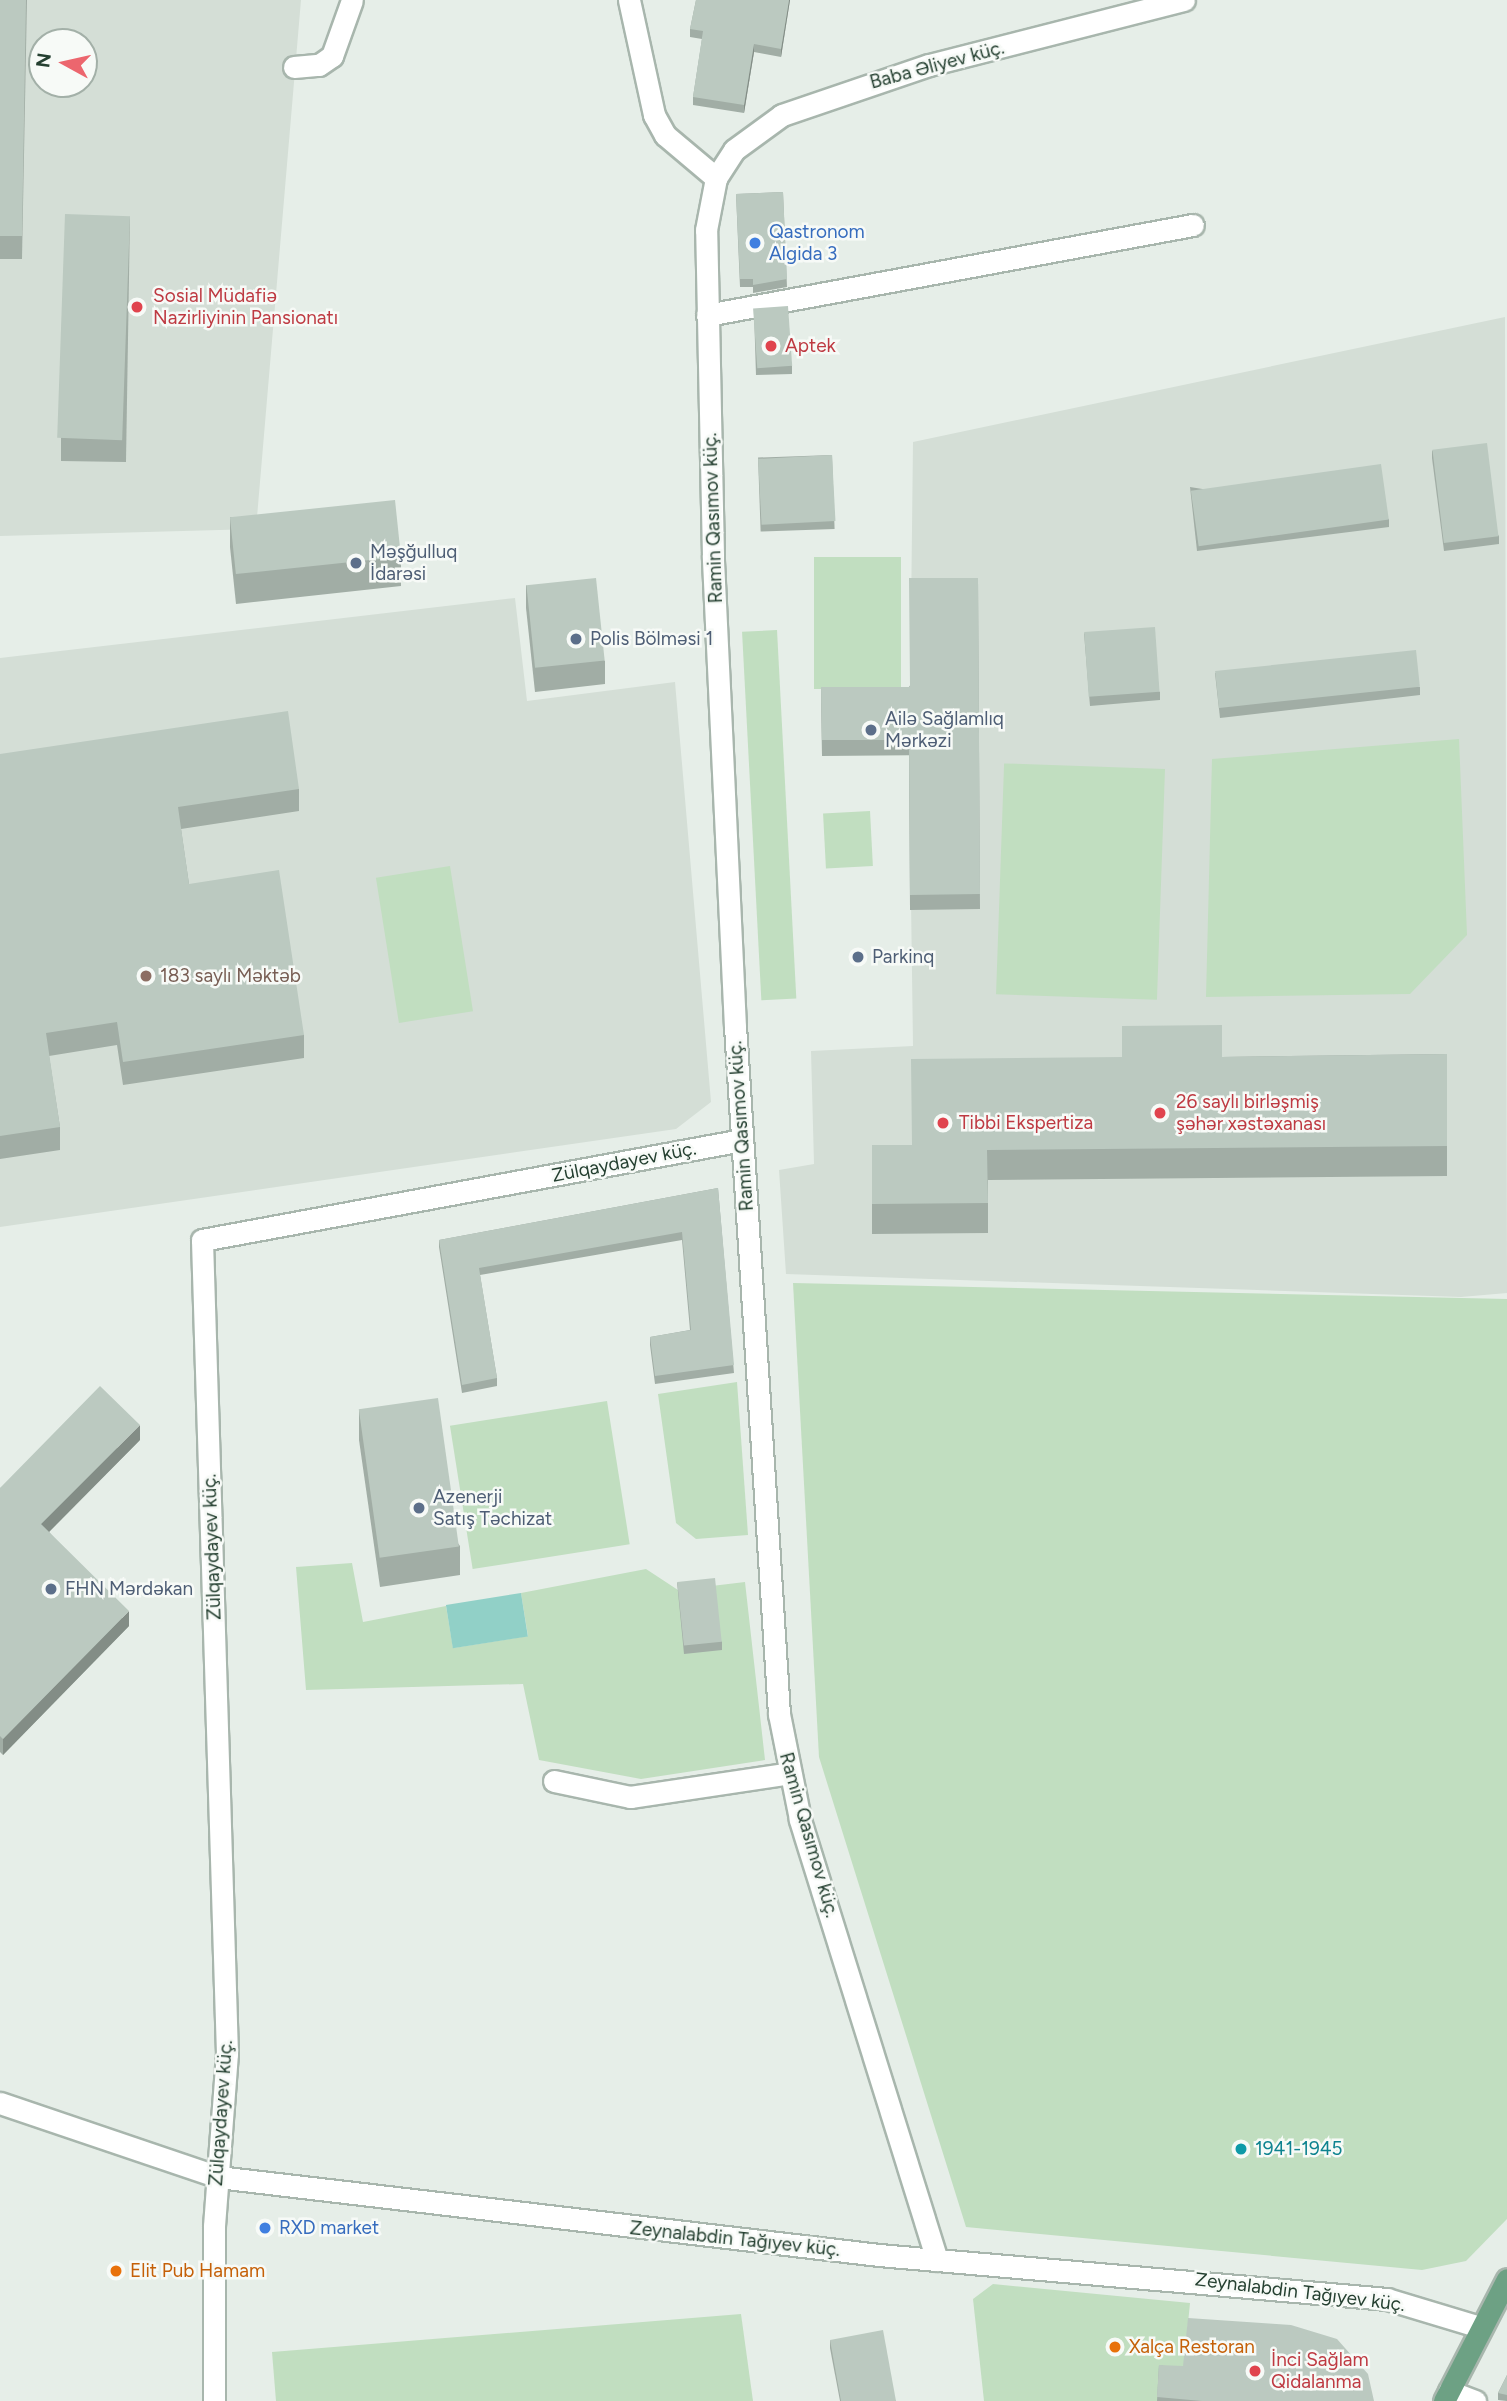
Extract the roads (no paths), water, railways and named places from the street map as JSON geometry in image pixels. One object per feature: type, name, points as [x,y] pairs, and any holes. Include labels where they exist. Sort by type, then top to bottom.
[{"type":"main road","points":[[1446,2396],[1507,2279]]},
{"type":"street","points":[[293,66],[319,65],[332,56],[352,0]]},
{"type":"street","points":[[629,0],[654,115],[665,135],[716,178]]},
{"type":"street","name":"Baba Əliyev küç.","points":[[716,178],[734,150],[758,130],[816,101],[929,65],[1184,0]]},
{"type":"street","name":"Ramin Qasımov küç.","points":[[716,178],[706,230],[707,315],[742,1140],[779,1714],[790,1773],[937,2260]]},
{"type":"street","points":[[707,315],[1193,225]]},
{"type":"street","name":"Zülqaydayev küç.","points":[[214,2401],[218,2177],[226,1995],[202,1240],[742,1140]]},
{"type":"street","points":[[554,1780],[630,1797],[790,1773]]},
{"type":"street","name":"Zeynalabdin Tağıyev küç.","points":[[0,2103],[218,2177],[937,2260],[1387,2299],[1480,2327]]},
{"type":"street","points":[[1446,2396],[1475,2401]]},
{"type":"water","points":[[521,1593],[528,1636],[453,1648],[446,1605]]},
{"type":"place","name":"Qastronom Algida 3","points":[[755,243]]},
{"type":"place","name":"Sosial Müdafiə Nazirliyinin Pansionatı","points":[[137,307]]},
{"type":"place","name":"Aptek","points":[[771,346]]},
{"type":"place","name":"Məşğulluq İdarəsi","points":[[356,563]]},
{"type":"place","name":"Polis Bölməsi 1","points":[[576,639]]},
{"type":"place","name":"Ailə Sağlamlıq Mərkəzi","points":[[871,730]]},
{"type":"place","name":"Parkinq","points":[[858,957]]},
{"type":"place","name":"183 saylı Məktəb","points":[[146,976]]},
{"type":"place","name":"26 saylı birləşmiş şəhər xəstəxanası","points":[[1160,1113]]},
{"type":"place","name":"Tibbi Ekspertiza","points":[[943,1123]]},
{"type":"place","name":"Azenerji Satış Təchizat","points":[[419,1508]]},
{"type":"place","name":"FHN Mərdəkan","points":[[51,1589]]},
{"type":"place","name":"1941-1945","points":[[1241,2149]]},
{"type":"place","name":"RXD market","points":[[265,2228]]},
{"type":"place","name":"Elit Pub Hamam","points":[[116,2271]]},
{"type":"place","name":"Xalça Restoran","points":[[1115,2347]]},
{"type":"place","name":"İnci Sağlam Qidalanma","points":[[1255,2371]]}]
